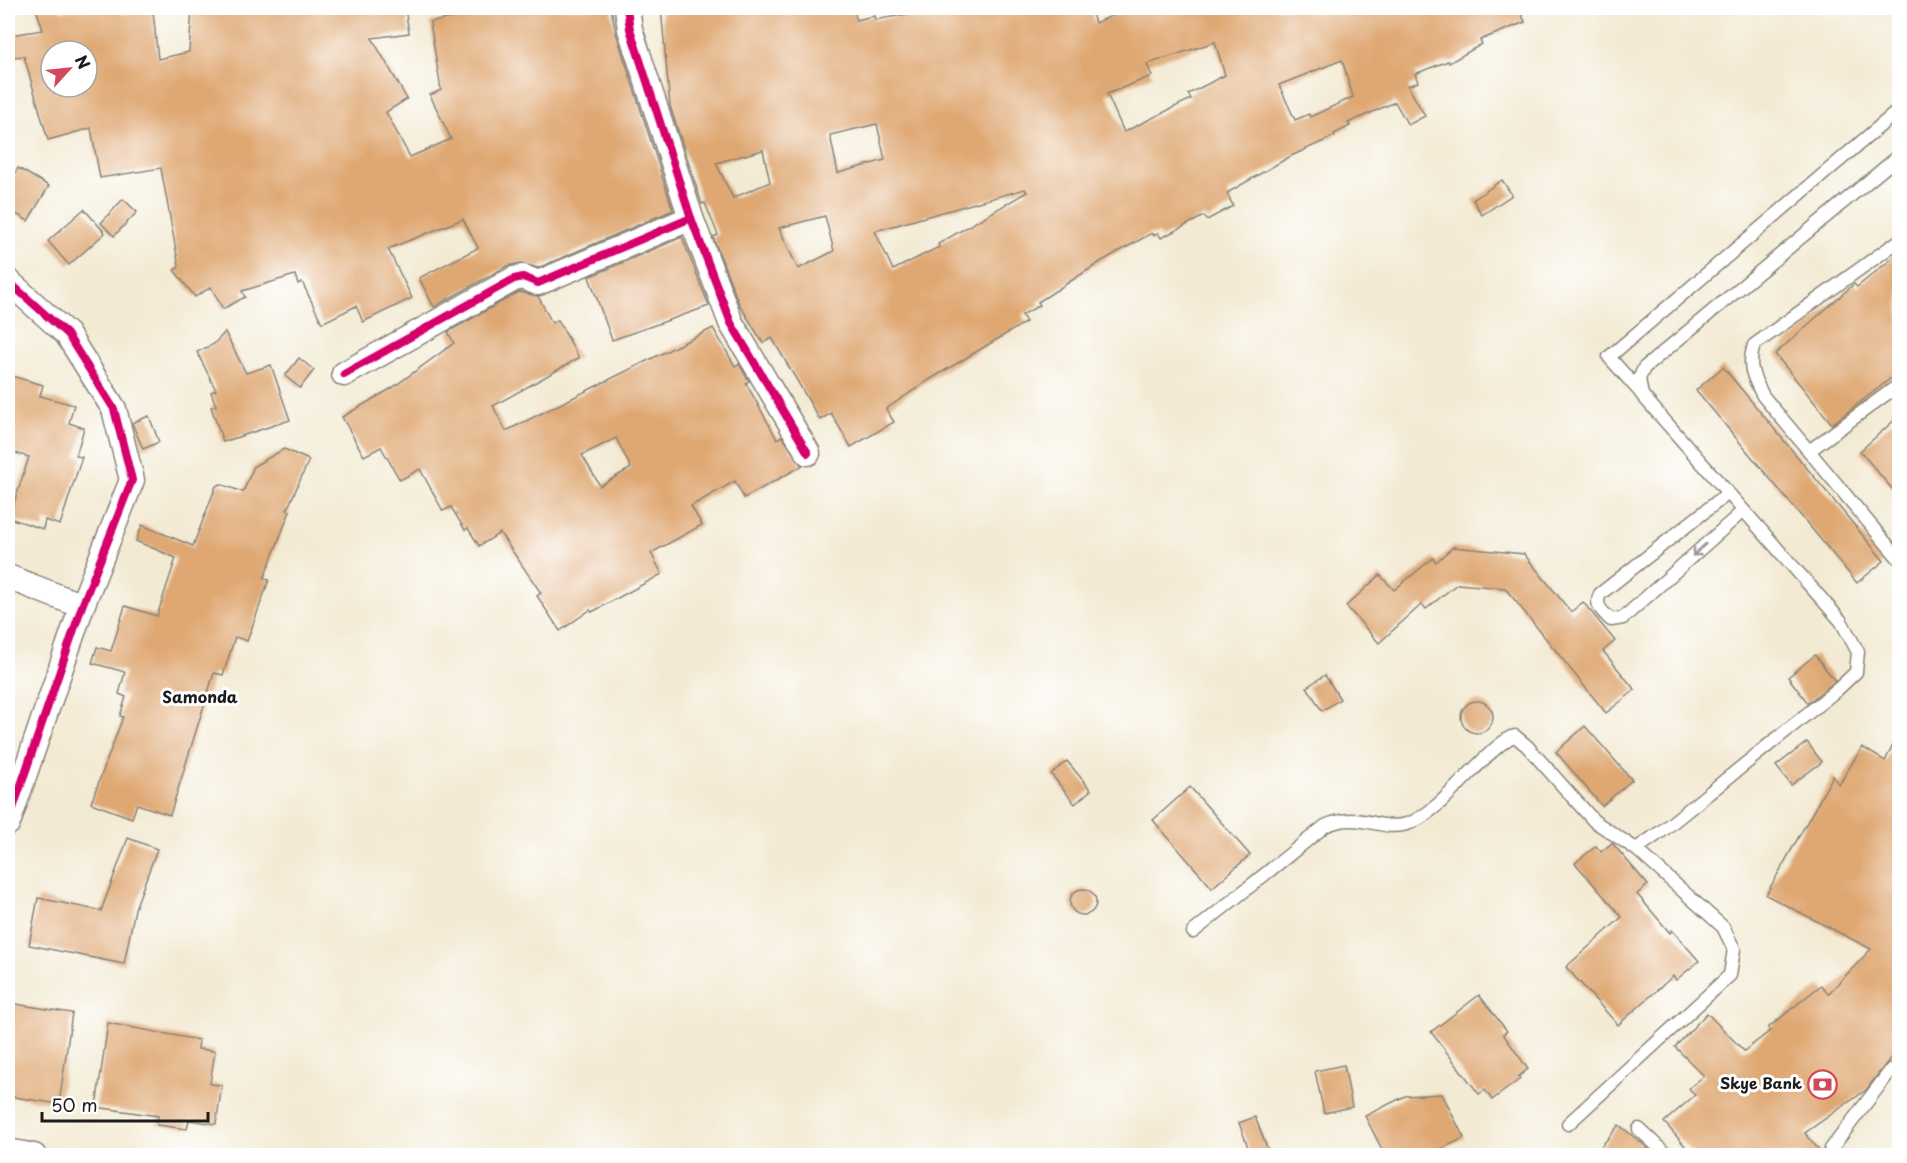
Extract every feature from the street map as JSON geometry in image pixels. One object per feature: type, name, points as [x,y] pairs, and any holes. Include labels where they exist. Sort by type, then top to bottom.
[{"type":"street","points":[[627,8],[630,29],[691,218],[731,322],[808,453]]},
{"type":"street","points":[[344,374],[514,279],[523,277],[538,284],[691,218]]},
{"type":"street","points":[[8,281],[67,334],[114,409],[132,480],[82,606],[8,823]]},
{"type":"street","points":[[8,578],[82,606]]},
{"type":"street","points":[[8,1151],[34,1155]]},
{"type":"lane","points":[[1636,849],[1838,689],[1856,672],[1858,651],[1840,621],[1813,587],[1727,494],[1609,357],[1899,109]]},
{"type":"lane","points":[[1642,395],[1639,379],[1644,368],[1899,155]]},
{"type":"lane","points":[[1899,240],[1755,345],[1750,357],[1750,372],[1763,396],[1899,560]]},
{"type":"lane","points":[[1809,451],[1899,384]]},
{"type":"lane","points":[[1727,494],[1600,594],[1597,600],[1599,607],[1611,620],[1623,618],[1743,511]]},
{"type":"lane","points":[[1193,932],[1325,826],[1350,818],[1397,825],[1407,824],[1430,809],[1511,737],[1515,736],[1527,746],[1594,820],[1636,849],[1723,927],[1734,950],[1730,975],[1568,1124]]},
{"type":"lane","points":[[1831,1155],[1831,1149],[1891,1070]]},
{"type":"lane","points":[[1639,1129],[1668,1155]]},
{"type":"building","points":[[36,8],[60,8],[61,11],[121,8],[121,14],[153,11],[158,59],[189,52],[192,8],[405,8],[409,33],[372,38],[407,99],[386,112],[410,157],[451,139],[430,95],[441,90],[430,22],[475,14],[474,9],[484,8],[611,8],[616,33],[673,210],[538,268],[521,263],[507,266],[434,307],[419,278],[478,248],[463,219],[388,249],[412,298],[363,322],[356,306],[322,323],[302,282],[298,284],[295,275],[242,291],[245,297],[223,309],[211,287],[195,297],[174,270],[179,267],[161,168],[100,178],[91,128],[48,140],[24,56],[14,57],[11,35],[43,30]]},
{"type":"building","points":[[661,8],[855,8],[856,20],[874,16],[875,20],[930,10],[931,15],[983,8],[1090,8],[1095,23],[1131,8],[1519,8],[1525,22],[1480,40],[1482,44],[1449,63],[1448,61],[1415,74],[1418,82],[1408,86],[1425,116],[1408,125],[1395,102],[1348,123],[1350,126],[1334,134],[1335,136],[1291,156],[1227,193],[1233,206],[1207,220],[1204,216],[1161,238],[1158,233],[1153,235],[1152,233],[1102,261],[1038,302],[1040,305],[1022,315],[1026,322],[929,380],[886,409],[894,422],[851,447],[831,413],[820,420],[772,338],[763,343],[739,304],[713,237],[718,235],[705,203],[702,204],[670,106]],"holes":[[[1215,42],[1225,75],[1188,94],[1191,99],[1124,132],[1107,94],[1152,76],[1147,64]],[[1342,60],[1353,97],[1310,117],[1309,114],[1295,120],[1279,85]],[[877,124],[885,160],[838,173],[830,135]],[[763,150],[770,182],[733,198],[716,163]],[[1025,189],[1027,192],[938,244],[939,247],[893,270],[875,231]],[[825,216],[834,251],[798,269],[779,228]]]},
{"type":"building","points":[[18,168],[49,186],[28,221],[8,209],[8,186]]},
{"type":"building","points":[[1502,180],[1512,195],[1482,215],[1473,200]]},
{"type":"building","points":[[123,199],[137,212],[114,236],[101,223]]},
{"type":"building","points":[[84,209],[105,233],[69,265],[48,241]]},
{"type":"building","points":[[682,237],[709,306],[612,340],[589,277]]},
{"type":"building","points":[[1899,253],[1899,372],[1832,424],[1775,354],[1854,284],[1857,287]]},
{"type":"building","points":[[519,292],[538,296],[552,323],[558,320],[579,358],[493,406],[506,431],[713,328],[735,366],[739,364],[749,381],[746,383],[777,439],[782,436],[802,466],[744,498],[735,481],[691,506],[702,525],[651,553],[662,574],[592,612],[590,610],[560,631],[537,596],[541,593],[500,533],[479,546],[468,528],[465,530],[451,507],[443,511],[420,469],[400,480],[381,447],[364,456],[342,417],[392,388],[454,343],[448,332]],"holes":[[[616,438],[631,468],[600,486],[582,455]]]},
{"type":"building","points":[[225,332],[246,373],[271,365],[290,420],[223,442],[211,407],[216,406],[211,392],[216,390],[197,352],[214,344]]},
{"type":"building","points":[[299,358],[314,370],[300,388],[285,376]]},
{"type":"building","points":[[1723,367],[1884,561],[1857,583],[1696,390]]},
{"type":"building","points":[[8,375],[43,385],[40,396],[74,405],[69,423],[84,428],[76,456],[82,457],[60,525],[45,520],[43,529],[9,518],[29,457],[8,451]]},
{"type":"building","points":[[149,416],[159,442],[143,449],[132,423]]},
{"type":"building","points":[[1899,416],[1899,497],[1860,451]]},
{"type":"building","points":[[284,449],[309,460],[287,510],[290,511],[264,578],[269,580],[247,641],[235,637],[223,675],[214,673],[170,815],[137,804],[132,818],[91,803],[123,717],[120,716],[126,697],[119,694],[125,672],[92,663],[97,647],[111,651],[125,606],[157,616],[176,558],[136,541],[142,525],[193,546],[216,486],[220,484],[243,492],[254,466]]},
{"type":"building","points":[[1453,547],[1524,554],[1571,612],[1583,602],[1615,641],[1603,651],[1635,690],[1606,713],[1505,588],[1457,584],[1426,609],[1422,604],[1379,643],[1346,606],[1380,575],[1394,590],[1433,558],[1436,562]]},
{"type":"building","points":[[1815,655],[1835,681],[1808,703],[1788,677]]},
{"type":"building","points":[[1325,675],[1340,699],[1322,711],[1307,687]]},
{"type":"building","points":[[1477,701],[1488,706],[1493,717],[1488,728],[1477,733],[1466,728],[1461,717],[1466,706]]},
{"type":"building","points":[[1585,726],[1632,780],[1602,806],[1556,752]]},
{"type":"building","points":[[1899,733],[1899,1047],[1866,1090],[1805,1133],[1823,1155],[1693,1155],[1664,1122],[1695,1095],[1689,1088],[1704,1076],[1675,1047],[1707,1013],[1744,1051],[1770,1031],[1768,1028],[1821,985],[1828,994],[1871,949],[1766,895],[1833,776],[1839,785],[1862,747],[1885,761]]},
{"type":"building","points":[[1807,742],[1822,762],[1791,785],[1776,766]]},
{"type":"building","points":[[1067,761],[1091,790],[1075,804],[1051,774]]},
{"type":"building","points":[[1190,787],[1250,855],[1212,888],[1153,820]]},
{"type":"building","points":[[128,838],[157,849],[135,909],[124,964],[29,945],[38,898],[101,911]]},
{"type":"building","points":[[1612,843],[1648,885],[1637,894],[1670,933],[1672,930],[1699,961],[1676,980],[1673,976],[1618,1025],[1566,967],[1622,917],[1575,863],[1596,846],[1601,852]]},
{"type":"building","points":[[1083,889],[1092,893],[1096,902],[1092,911],[1083,915],[1074,911],[1070,902],[1074,893]]},
{"type":"building","points":[[1479,995],[1507,1031],[1503,1034],[1528,1069],[1518,1077],[1520,1079],[1492,1100],[1485,1090],[1479,1094],[1431,1032]]},
{"type":"building","points":[[9,1003],[72,1013],[59,1104],[8,1096]]},
{"type":"building","points":[[108,1023],[199,1040],[198,1049],[215,1051],[210,1084],[222,1085],[216,1124],[189,1120],[187,1129],[157,1125],[158,1116],[96,1107]]},
{"type":"building","points":[[1344,1065],[1352,1107],[1324,1113],[1315,1071]]},
{"type":"building","points":[[1442,1094],[1464,1138],[1441,1149],[1445,1155],[1385,1155],[1365,1116],[1405,1096]]},
{"type":"building","points":[[1255,1117],[1270,1155],[1251,1155],[1239,1123]]},
{"type":"building","points":[[1619,1125],[1644,1145],[1655,1155],[1594,1155]]},
{"type":"cycle path","points":[[627,8],[630,29],[691,218],[731,323],[808,453]]},
{"type":"cycle path","points":[[344,374],[514,279],[523,277],[538,283],[691,218]]},
{"type":"cycle path","points":[[8,281],[67,334],[114,409],[132,480],[82,606],[8,823]]},
{"type":"place","name":"Skye Bank","points":[[1823,1084]]},
{"type":"district","name":"Samonda","points":[[200,697]]}]
